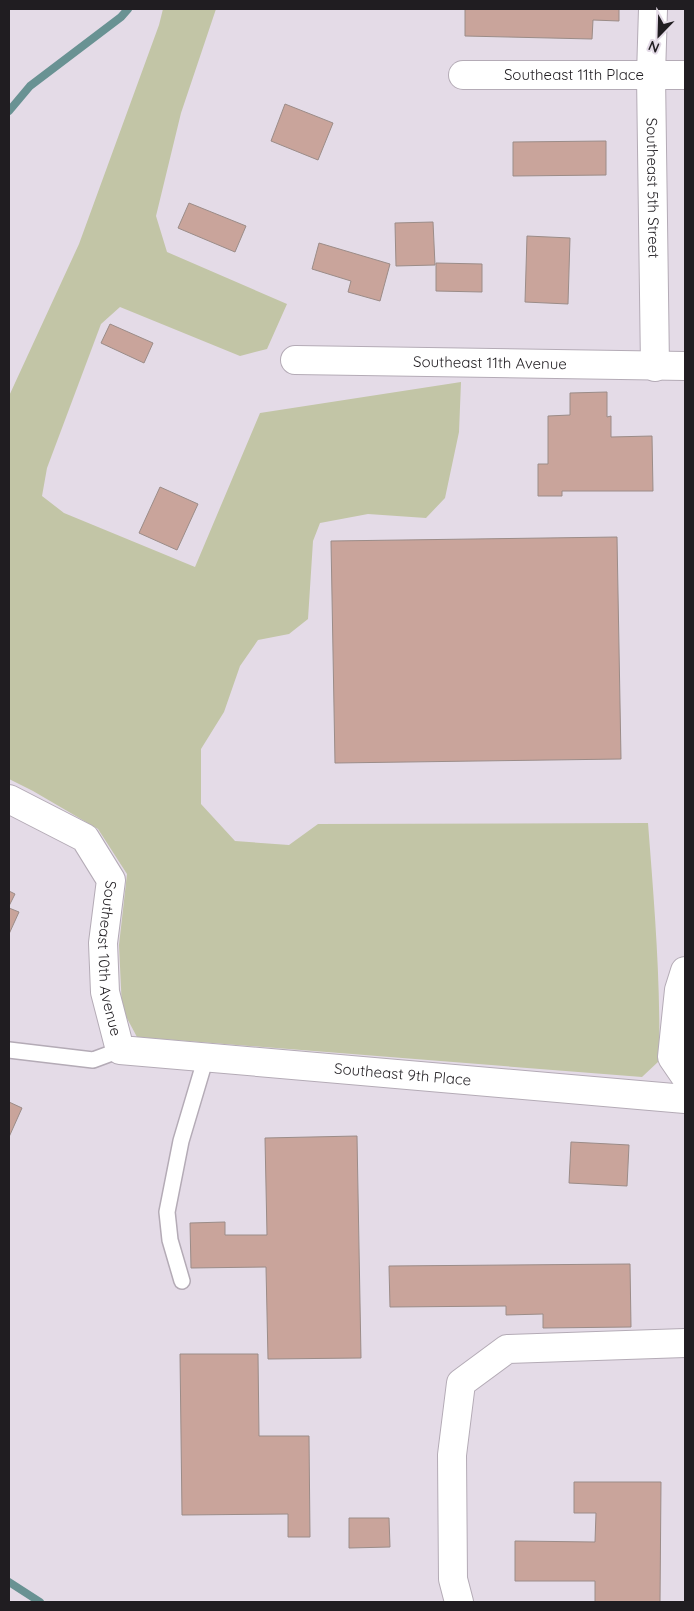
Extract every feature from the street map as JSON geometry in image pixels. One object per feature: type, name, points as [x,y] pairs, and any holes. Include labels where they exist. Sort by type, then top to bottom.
[{"type":"street","name":"Southeast 5th Street","points":[[653,9],[651,76],[655,367]]},
{"type":"street","name":"Southeast 11th Place","points":[[463,75],[685,75]]},
{"type":"street","name":"Southeast 11th Avenue","points":[[296,360],[685,366]]},
{"type":"street","name":"Southeast 10th Avenue","points":[[9,799],[84,838],[111,880],[103,943],[105,992],[120,1050]]},
{"type":"street","points":[[685,971],[679,990],[672,1057],[685,1076]]},
{"type":"street","name":"Southeast 9th Place","points":[[120,1050],[685,1099]]},
{"type":"street","points":[[459,1602],[453,1578],[452,1455],[460,1383],[507,1349],[685,1343]]},
{"type":"lane","points":[[9,1050],[93,1060],[120,1050]]},
{"type":"lane","points":[[182,1281],[170,1240],[167,1212],[181,1140],[206,1057]]},
{"type":"green space","points":[[163,9],[216,9],[181,113],[156,216],[167,252],[287,304],[267,349],[240,356],[120,307],[101,324],[47,468],[42,496],[64,513],[195,567],[260,413],[461,382],[459,432],[445,498],[426,518],[368,514],[320,523],[313,541],[308,619],[289,634],[258,640],[240,666],[224,712],[201,749],[201,804],[235,841],[289,845],[318,824],[648,823],[658,971],[659,1061],[642,1077],[137,1037],[122,1009],[119,945],[127,874],[98,829],[9,779],[9,396],[79,244],[159,25]]},
{"type":"building","points":[[465,9],[619,9],[619,21],[593,20],[592,39],[465,36]]},
{"type":"building","points":[[285,104],[333,123],[318,160],[271,141]]},
{"type":"building","points":[[606,141],[606,175],[513,176],[513,142]]},
{"type":"building","points":[[189,203],[246,226],[235,252],[178,228]]},
{"type":"building","points":[[433,222],[435,265],[396,266],[395,223]]},
{"type":"building","points":[[527,236],[570,238],[568,304],[525,302]]},
{"type":"building","points":[[319,243],[390,264],[380,301],[348,292],[351,281],[312,269]]},
{"type":"building","points":[[436,263],[482,264],[482,292],[436,291]]},
{"type":"building","points":[[110,324],[153,343],[144,363],[101,343]]},
{"type":"building","points":[[607,392],[607,417],[611,416],[611,437],[652,436],[653,491],[562,491],[562,496],[538,496],[538,464],[548,464],[548,416],[570,415],[570,393]]},
{"type":"building","points":[[160,487],[198,504],[177,550],[139,533]]},
{"type":"building","points":[[617,537],[621,759],[335,763],[331,541]]},
{"type":"building","points":[[9,891],[15,894],[9,906]]},
{"type":"building","points":[[9,908],[19,912],[9,934]]},
{"type":"building","points":[[9,1102],[22,1108],[9,1137]]},
{"type":"building","points":[[357,1136],[361,1358],[268,1359],[266,1267],[191,1268],[190,1223],[225,1222],[225,1235],[267,1235],[265,1138]]},
{"type":"building","points":[[571,1142],[629,1145],[627,1186],[569,1183]]},
{"type":"building","points":[[630,1264],[631,1327],[543,1328],[543,1314],[506,1315],[506,1306],[390,1307],[389,1266]]},
{"type":"building","points":[[180,1354],[258,1354],[259,1436],[309,1436],[310,1537],[288,1537],[288,1514],[182,1515]]},
{"type":"building","points":[[574,1482],[661,1482],[660,1602],[595,1602],[595,1581],[515,1581],[515,1541],[595,1542],[596,1513],[574,1513]]},
{"type":"building","points":[[349,1518],[389,1518],[390,1547],[349,1548]]},
{"type":"waterway","points":[[9,111],[30,86],[121,17],[128,9]]},
{"type":"waterway","points":[[9,1582],[40,1602]]}]
